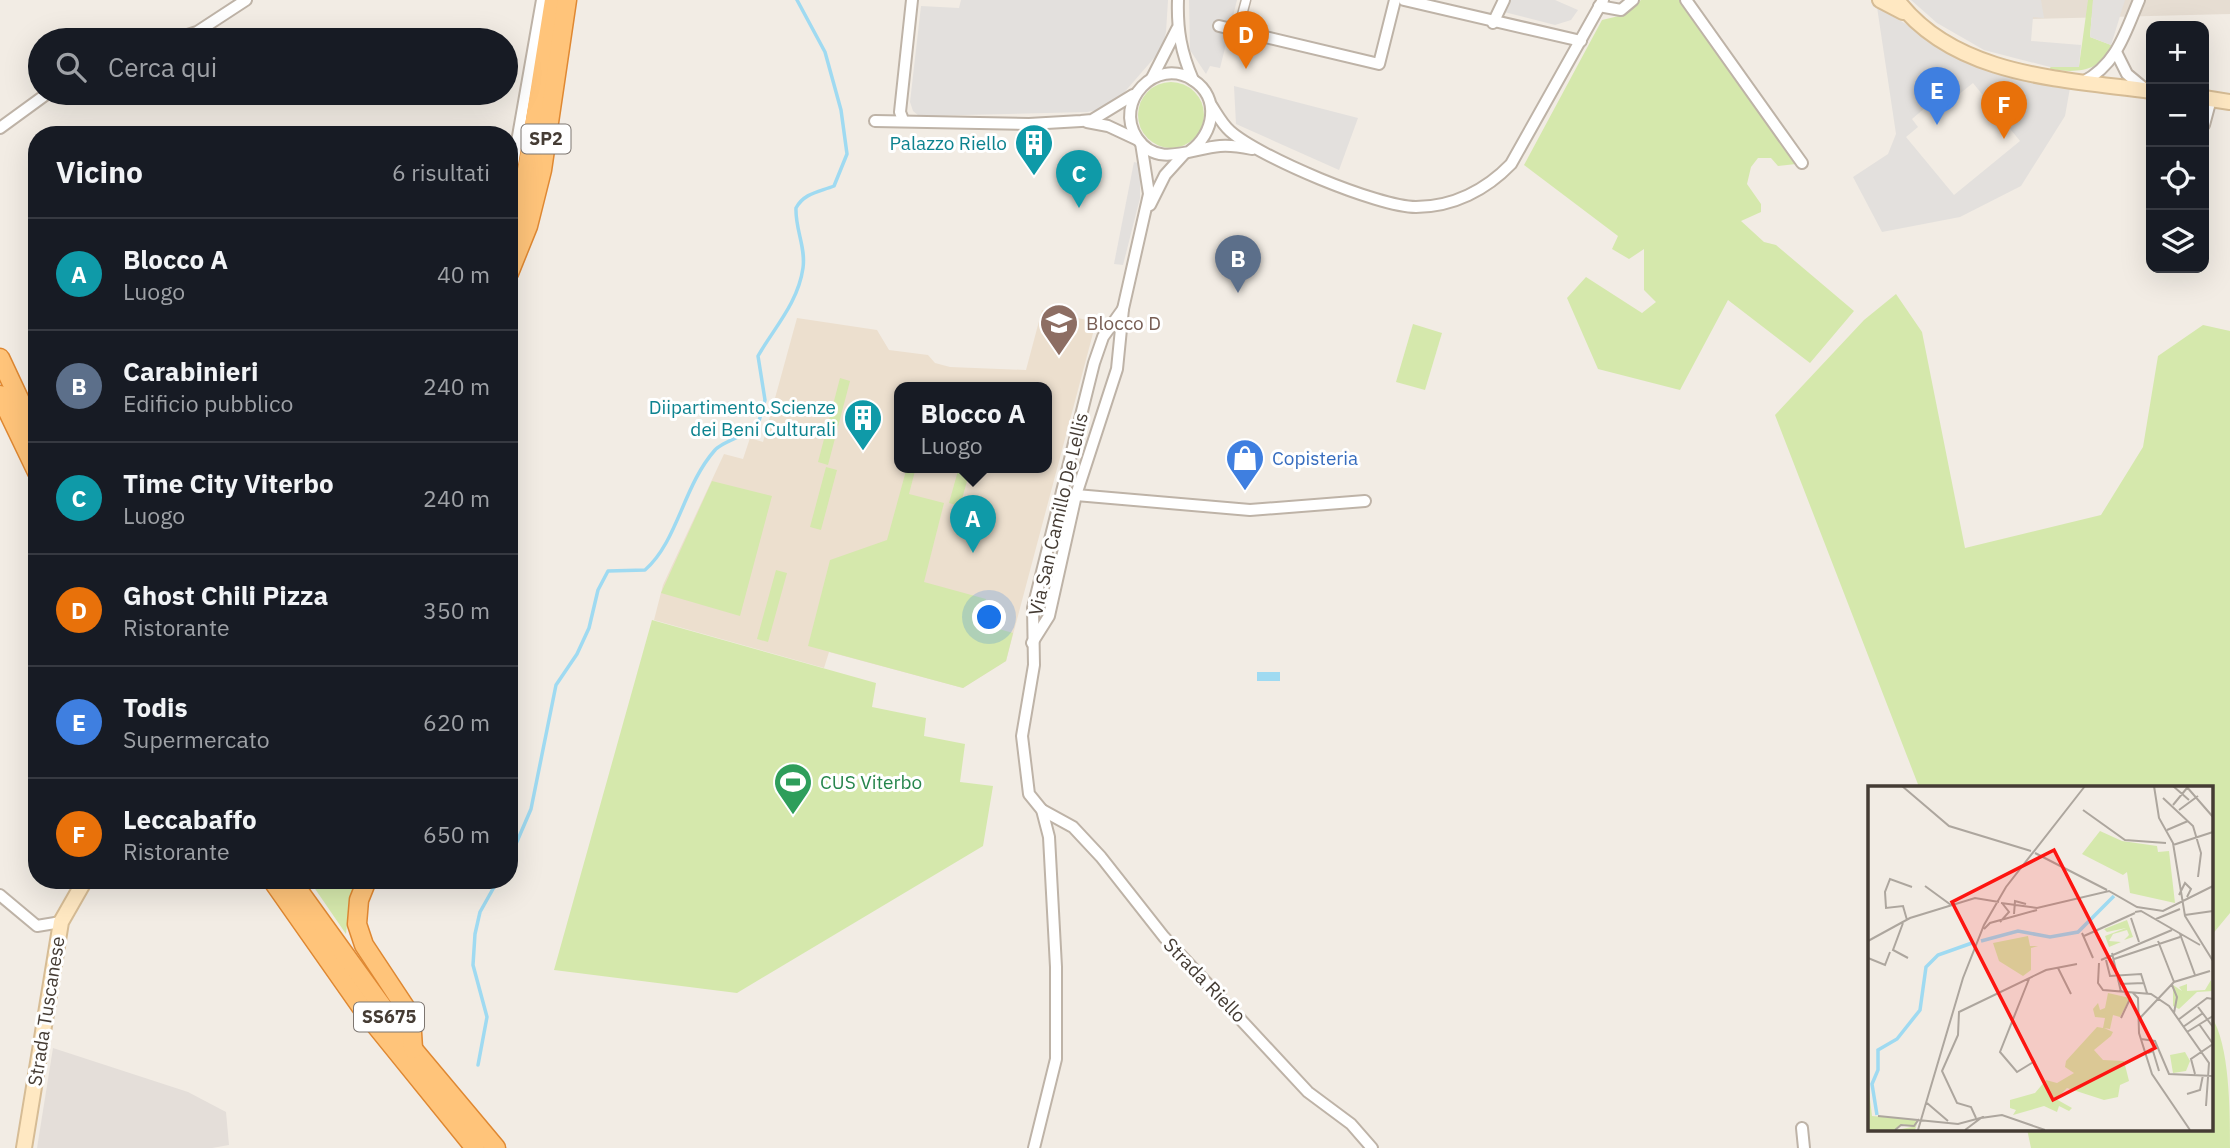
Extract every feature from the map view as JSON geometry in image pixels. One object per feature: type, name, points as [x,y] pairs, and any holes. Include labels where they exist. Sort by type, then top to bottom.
[{"type":"highway","name":"SP2","points":[[518,201],[526,176],[554,0]]},
{"type":"highway","name":"SP2","points":[[518,251],[528,226],[542,170],[567,0]]},
{"type":"highway","points":[[0,358],[28,418]]},
{"type":"highway","points":[[0,395],[28,453]]},
{"type":"highway","name":"SS675","points":[[278,889],[364,1012],[475,1148]]},
{"type":"highway","name":"SS675","points":[[296,889],[350,967],[413,1049],[496,1148]]},
{"type":"highway","points":[[363,889],[359,900],[357,924],[364,945],[411,1016],[413,1049]]},
{"type":"main road","points":[[1880,0],[1911,16],[1950,44],[1980,59],[2018,71],[2146,90]]},
{"type":"main road","points":[[1897,0],[1911,16]]},
{"type":"main road","points":[[2209,99],[2230,102]]},
{"type":"main road","name":"Strada Tuscanese","points":[[24,1148],[61,922],[80,889]]},
{"type":"street","points":[[203,28],[246,0]]},
{"type":"street","points":[[518,136],[542,0]]},
{"type":"street","points":[[903,120],[900,112],[912,0]]},
{"type":"street","points":[[1178,0],[1177,29],[1182,55],[1193,80]]},
{"type":"street","points":[[1238,30],[1246,0]]},
{"type":"street","points":[[1219,26],[1379,64],[1395,0]]},
{"type":"street","points":[[1404,0],[1493,23],[1581,41]]},
{"type":"street","points":[[1493,23],[1504,0]]},
{"type":"street","points":[[1152,78],[1172,74],[1193,80],[1201,86],[1229,130],[1258,150],[1386,203],[1416,207],[1460,199],[1496,179],[1511,164],[1601,3],[1621,10],[1633,0]]},
{"type":"street","points":[[1686,0],[1802,163]]},
{"type":"street","points":[[2083,82],[2103,69],[2117,54],[2139,0]]},
{"type":"street","points":[[875,121],[1028,124],[1081,121],[1100,116],[1136,93],[1152,78],[1177,29]]},
{"type":"street","points":[[2117,54],[2127,74],[2146,88]]},
{"type":"street","points":[[1136,93],[1129,120],[1139,141]]},
{"type":"street","points":[[0,128],[32,105]]},
{"type":"street","points":[[1187,152],[1199,145],[1210,127],[1211,105]]},
{"type":"street","points":[[1081,121],[1108,126],[1158,154],[1223,145],[1258,150]]},
{"type":"street","name":"Via San Camillo De Lellis","points":[[1031,644],[1049,616],[1076,495],[1117,369],[1123,309],[1149,194],[1147,172],[1139,141]]},
{"type":"street","name":"Via San Camillo De Lellis","points":[[1145,217],[1159,185],[1187,152]]},
{"type":"street","name":"Via San Camillo De Lellis","points":[[1041,808],[1029,794],[1022,736],[1034,665],[1031,644],[1032,608],[1094,363],[1103,337],[1123,309]]},
{"type":"street","points":[[1076,495],[1250,510],[1365,501]]},
{"type":"street","points":[[1034,1148],[1055,1059],[1056,967],[1051,863],[1049,837],[1041,808]]},
{"type":"street","name":"Strada Riello","points":[[1041,808],[1073,827],[1101,857],[1164,937],[1308,1092],[1351,1124],[1372,1148]]},
{"type":"street","points":[[0,895],[37,926],[61,922]]},
{"type":"street","points":[[1802,1128],[1804,1148]]},
{"type":"shaded area","points":[[961,0],[1168,0],[1166,32],[1163,46],[1155,57],[1122,95],[1102,109],[1087,112],[919,116],[913,111],[910,102],[921,6],[959,8]]},
{"type":"shaded area","points":[[1189,0],[1237,0],[1220,68],[1210,66],[1206,74],[1190,50]]},
{"type":"shaded area","points":[[1510,0],[1555,0],[1578,10],[1571,20],[1555,25],[1504,12]]},
{"type":"shaded area","points":[[1911,0],[2041,0],[2044,18],[2033,17],[2031,41],[2081,45],[2079,67],[2050,67],[1984,50],[1937,23]]},
{"type":"shaded area","points":[[1953,0],[2230,0],[2230,14],[1957,21]]},
{"type":"shaded area","points":[[2093,0],[2125,0],[2111,45],[2090,37]]},
{"type":"shaded area","points":[[1877,7],[1977,66],[2016,78],[2070,88],[2065,116],[2021,186],[1960,217],[1882,232],[1853,177],[1888,154],[1896,134]],"holes":[[[1973,83],[2020,141],[1954,195],[1906,137],[1918,127],[1912,119],[1926,107],[1933,115]]]},
{"type":"shaded area","points":[[1234,86],[1358,118],[1339,170],[1236,124]]},
{"type":"shaded area","points":[[1134,162],[1138,163],[1140,198],[1123,265],[1114,264]]},
{"type":"shaded area","points":[[1042,310],[1096,322],[1006,661],[963,688],[829,652],[824,668],[654,620],[663,585],[724,454],[743,459],[750,438],[763,442],[797,318],[877,330],[889,350],[928,355],[935,363],[950,367],[1026,370]]},
{"type":"shaded area","points":[[53,1048],[188,1092],[226,1112],[229,1145],[212,1148],[37,1148]]},
{"type":"green space","points":[[1641,0],[1679,0],[1796,164],[1778,166],[1771,158],[1758,158],[1751,167],[1747,184],[1761,204],[1761,212],[1741,221],[1764,242],[1776,245],[1854,311],[1810,363],[1728,300],[1680,390],[1598,369],[1567,298],[1586,277],[1642,313],[1656,302],[1644,290],[1644,249],[1629,259],[1612,249],[1618,236],[1524,165],[1602,20],[1623,15]]},
{"type":"green space","points":[[2088,0],[2093,0],[2090,37],[2111,45],[2107,54],[2094,66],[2086,69],[2050,69],[2051,65],[2079,66]]},
{"type":"green space","points":[[1177,82],[1195,91],[1202,102],[1202,128],[1195,139],[1184,146],[1165,148],[1147,139],[1140,128],[1138,109],[1147,91],[1158,84]]},
{"type":"green space","points":[[1896,294],[1922,332],[1965,548],[2101,515],[2143,447],[2158,356],[2203,325],[2230,331],[2230,913],[2212,935],[2212,786],[1919,786],[1775,415],[1864,320]]},
{"type":"green space","points":[[1413,324],[1442,333],[1425,390],[1396,382]]},
{"type":"green space","points":[[840,378],[850,381],[828,465],[818,462]]},
{"type":"green space","points":[[826,467],[837,470],[821,530],[810,527]]},
{"type":"green space","points":[[905,473],[914,473],[909,494],[944,503],[924,582],[986,599],[981,620],[985,625],[1013,633],[1006,661],[963,688],[808,646],[830,560],[887,540]]},
{"type":"green space","points":[[957,473],[969,473],[960,506],[949,503]]},
{"type":"green space","points":[[712,481],[772,496],[740,616],[661,593]]},
{"type":"green space","points":[[776,570],[787,573],[768,642],[757,639]]},
{"type":"green space","name":"CUS Viterbo","points":[[652,620],[876,683],[872,707],[926,718],[924,736],[965,744],[960,782],[993,786],[983,846],[737,993],[554,970]]},
{"type":"green space","points":[[315,889],[353,889],[346,934]]},
{"type":"green space","points":[[2212,1018],[2222,1043],[2225,1061],[2230,1148],[2031,1148],[2027,1130],[2212,1130]]},
{"type":"water","points":[[1257,672],[1280,672],[1280,681],[1257,681]]},
{"type":"waterway","points":[[518,839],[531,809],[556,685],[577,654],[589,628],[598,590],[608,571],[645,570],[665,544],[695,480],[715,450],[757,428],[765,400],[758,356],[791,304],[803,268],[796,208],[808,196],[834,186],[847,154],[841,110],[825,52],[797,0]]},
{"type":"waterway","points":[[478,1065],[487,1017],[473,965],[475,934],[480,912],[493,889]]},
{"type":"place","name":"Ghost Chili Pizza","points":[[1246,69]]},
{"type":"place","name":"Todis","points":[[1937,125]]},
{"type":"place","name":"Leccabaffo","points":[[2004,139]]},
{"type":"place","name":"Palazzo Riello","points":[[1034,177]]},
{"type":"place","name":"Time City Viterbo","points":[[1079,208]]},
{"type":"place","name":"Carabinieri","points":[[1238,293]]},
{"type":"place","name":"Blocco D","points":[[1059,357]]},
{"type":"place","name":"Diipartimento.Scienze dei Beni Culturali","points":[[863,452]]},
{"type":"place","name":"Copisteria","points":[[1245,492]]},
{"type":"place","name":"Blocco A","points":[[973,553]]},
{"type":"place","name":"CUS Viterbo","points":[[793,816]]}]
